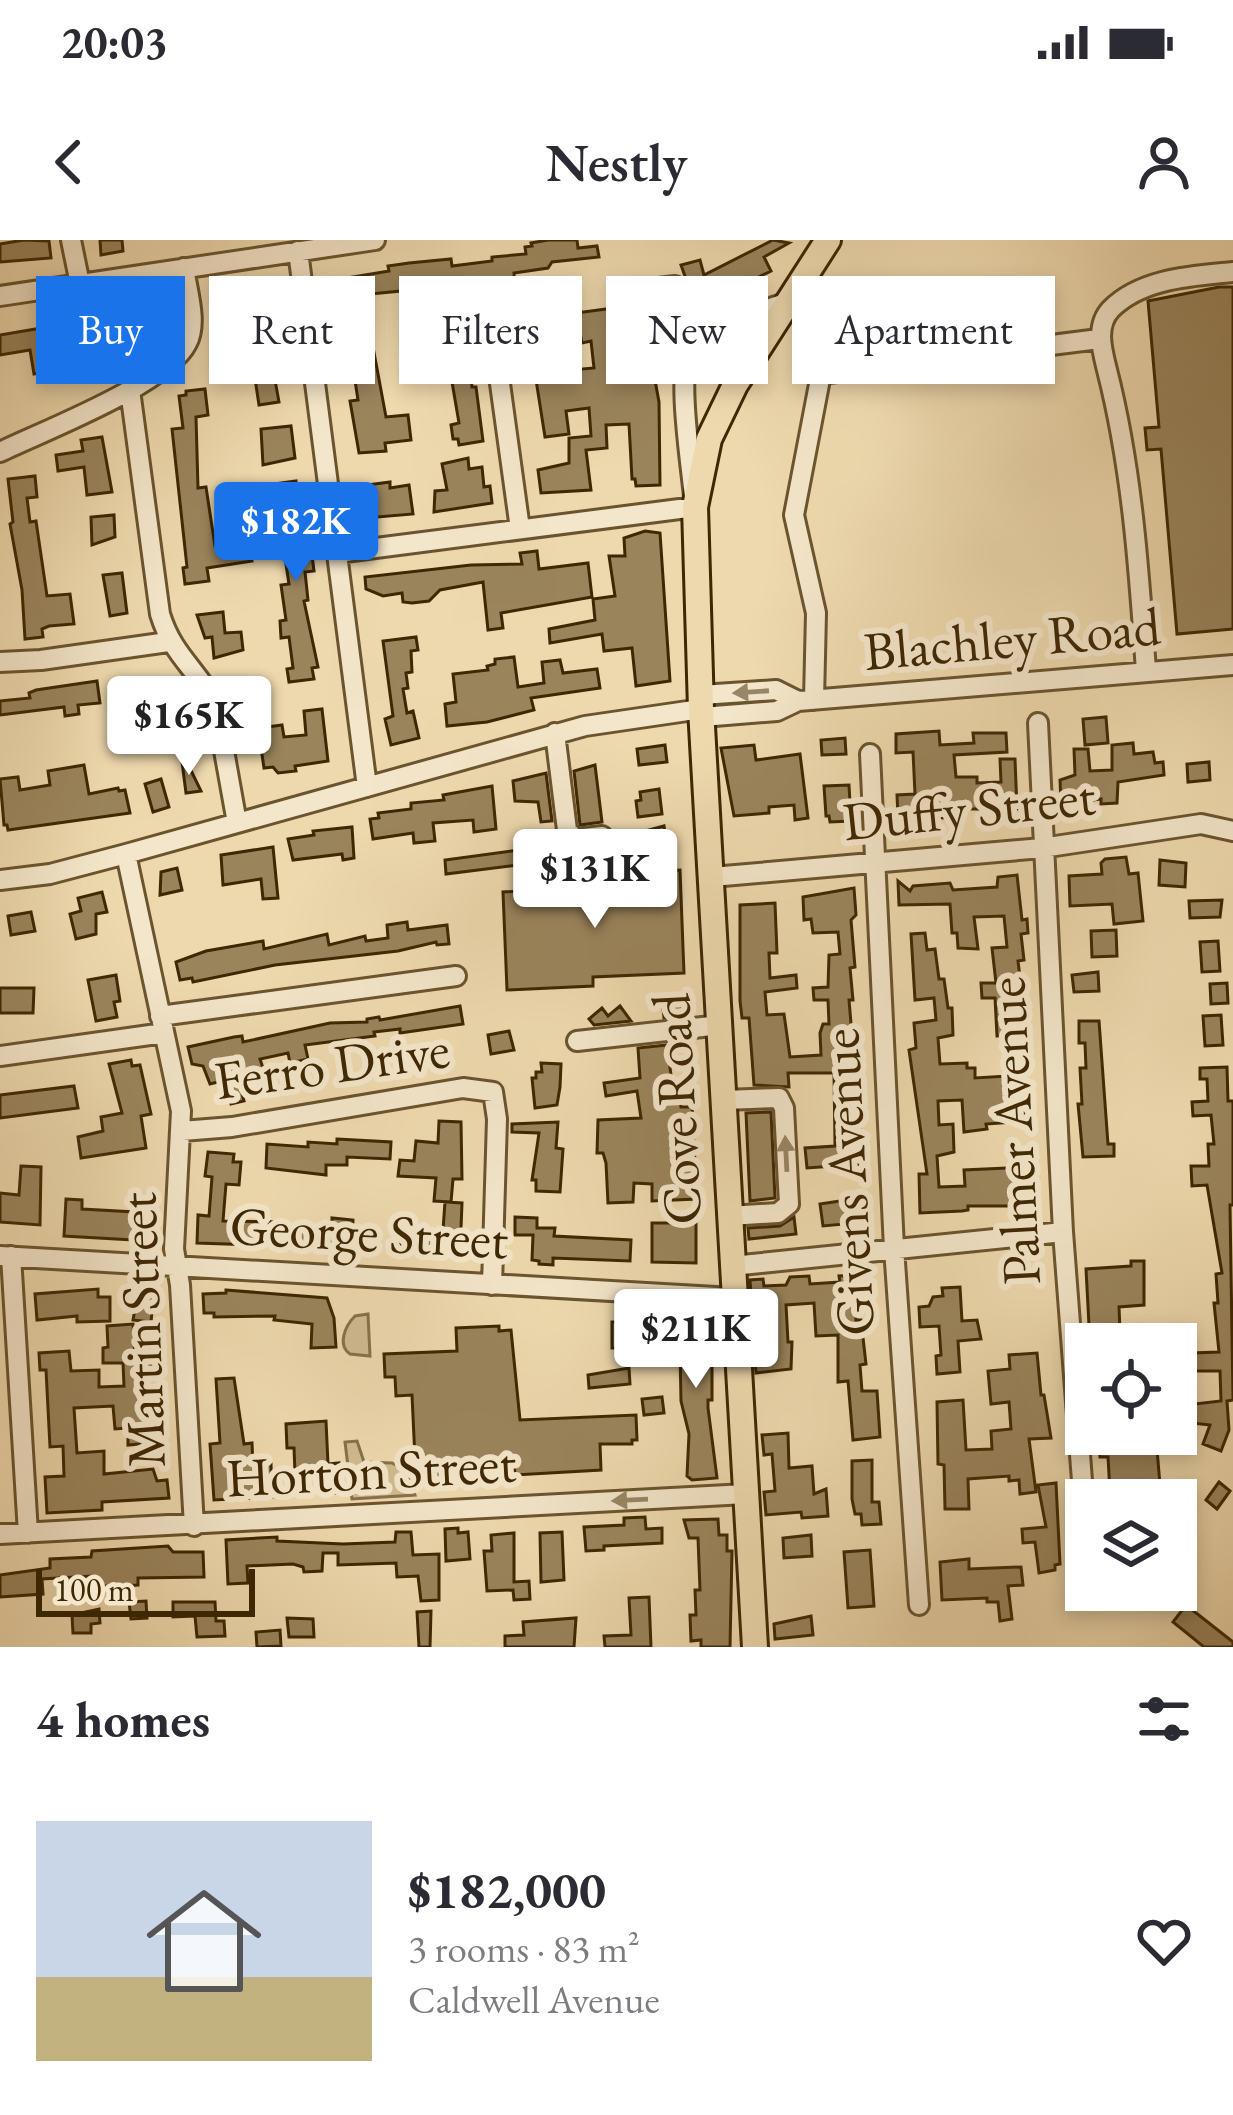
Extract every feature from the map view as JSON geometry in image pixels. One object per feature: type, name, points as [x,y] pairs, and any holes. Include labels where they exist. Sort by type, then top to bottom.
[{"type":"main road","name":"Cove Road","points":[[755,1647],[701,707],[695,507],[710,439],[735,385],[828,240]]},
{"type":"street","points":[[71,240],[78,276]]},
{"type":"street","points":[[132,276],[375,240]]},
{"type":"street","points":[[298,251],[367,787]]},
{"type":"street","points":[[0,452],[130,390],[179,354],[189,341],[191,319],[184,268]]},
{"type":"street","points":[[1146,671],[1129,476],[1099,339],[1110,310],[1145,289],[1187,276],[1233,272]]},
{"type":"street","points":[[0,296],[36,291]]},
{"type":"street","points":[[768,310],[788,302]]},
{"type":"street","points":[[806,700],[816,613],[794,514],[821,374],[1099,339]]},
{"type":"street","points":[[500,384],[520,529]]},
{"type":"street","points":[[337,553],[695,507],[686,384]]},
{"type":"street","points":[[130,390],[160,614],[168,642],[216,706],[237,823]]},
{"type":"street","points":[[0,662],[168,642]]},
{"type":"street","name":"Blachley Road","points":[[0,880],[50,874],[556,734],[776,690],[806,700],[1233,664]]},
{"type":"street","name":"Palmer Avenue","points":[[1037,724],[1082,1479]]},
{"type":"street","points":[[556,734],[567,830],[575,839],[602,836]]},
{"type":"street","name":"Givens Avenue","points":[[870,754],[894,1248],[919,1605]]},
{"type":"street","name":"Duffy Street","points":[[712,878],[1042,848],[1201,824],[1233,831]]},
{"type":"street","name":"Martin Street","points":[[126,854],[180,1098],[175,1266],[180,1285],[194,1526]]},
{"type":"street","points":[[0,1056],[456,976]]},
{"type":"street","points":[[577,1041],[720,1025]]},
{"type":"street","name":"Ferro Drive","points":[[182,1130],[232,1127],[463,1088],[493,1092],[492,1285]]},
{"type":"street","points":[[724,1100],[779,1098],[784,1108],[789,1204],[778,1213],[729,1216]]},
{"type":"street","points":[[732,1266],[1064,1232]]},
{"type":"street","points":[[6,1256],[28,1533]]},
{"type":"street","name":"George Street","points":[[6,1256],[430,1290],[492,1285],[733,1298]]},
{"type":"street","name":"Horton Street","points":[[0,1534],[746,1494]]},
{"type":"shaded area","points":[[368,1314],[370,1356],[350,1354],[343,1341],[346,1330],[355,1316]]},
{"type":"shaded area","points":[[357,1441],[364,1462],[392,1463],[408,1472],[415,1495],[352,1499],[345,1442]]},
{"type":"building","points":[[100,240],[122,240],[123,251],[101,255]]},
{"type":"building","points":[[577,240],[578,248],[597,246],[599,257],[552,262],[548,268],[514,276],[399,276],[399,291],[375,294],[375,276],[359,276],[409,263],[451,259],[452,266],[492,261],[492,257],[526,254],[525,247]]},
{"type":"building","points":[[773,240],[789,243],[764,257],[771,271],[761,276],[685,276],[681,265],[700,260],[704,275]]},
{"type":"building","points":[[49,241],[51,258],[0,262],[0,244]]},
{"type":"building","points":[[1233,287],[1233,629],[1177,634],[1161,449],[1147,450],[1145,428],[1159,427],[1148,301]]},
{"type":"building","points":[[606,309],[606,384],[656,384],[660,485],[636,486],[629,424],[606,425],[607,448],[586,450],[591,490],[541,493],[538,470],[569,463],[569,438],[591,436],[589,408],[566,411],[569,434],[545,437],[537,384],[582,384],[582,369],[594,368],[591,341],[582,343],[582,312]]},
{"type":"building","points":[[36,329],[36,374],[30,350],[0,355],[0,335]]},
{"type":"building","points":[[375,358],[386,417],[408,415],[411,440],[385,443],[386,451],[359,453],[350,401],[358,400],[356,384],[375,384]]},
{"type":"building","points":[[256,384],[276,384],[279,402],[259,405]]},
{"type":"building","points":[[452,384],[472,384],[476,387],[483,441],[459,445],[451,425],[459,423]]},
{"type":"building","points":[[205,389],[208,415],[196,417],[198,488],[206,487],[215,546],[237,544],[234,520],[247,519],[252,561],[207,568],[209,581],[185,584],[172,429],[183,428],[179,396]]},
{"type":"building","points":[[291,426],[295,458],[263,465],[261,429]]},
{"type":"building","points":[[102,437],[112,492],[87,495],[84,467],[58,471],[56,455],[83,451],[81,440]]},
{"type":"building","points":[[468,458],[469,469],[482,467],[492,503],[434,512],[435,491],[447,490],[442,464]]},
{"type":"building","points":[[35,476],[37,497],[27,498],[30,522],[36,521],[47,596],[70,594],[74,624],[49,626],[42,629],[43,637],[25,639],[8,479]]},
{"type":"building","points":[[296,481],[299,521],[308,525],[314,571],[305,572],[308,600],[304,601],[318,667],[312,668],[314,679],[289,682],[287,669],[293,668],[289,637],[281,638],[280,621],[286,620],[281,585],[289,584],[285,558],[291,557],[285,510],[267,509],[265,497],[276,495],[274,484]]},
{"type":"building","points":[[390,482],[390,488],[409,485],[413,514],[355,519],[352,487]]},
{"type":"building","points":[[114,515],[115,537],[92,545],[91,517]]},
{"type":"building","points":[[645,531],[660,533],[670,681],[636,686],[632,648],[604,651],[602,634],[550,643],[549,629],[595,620],[593,599],[615,596],[609,556],[625,556],[624,538]]},
{"type":"building","points":[[537,551],[539,569],[588,563],[592,597],[501,613],[503,628],[488,630],[483,582],[440,590],[429,601],[412,603],[403,602],[402,593],[383,596],[366,589],[365,577],[522,564],[520,553]]},
{"type":"building","points":[[122,573],[127,613],[110,616],[103,575]]},
{"type":"building","points":[[223,612],[225,633],[241,632],[243,650],[214,658],[212,637],[205,638],[197,615]]},
{"type":"building","points":[[416,637],[418,650],[411,651],[412,672],[406,673],[408,688],[403,689],[407,713],[413,711],[419,738],[391,745],[385,719],[393,716],[383,641]]},
{"type":"building","points":[[514,657],[518,687],[544,683],[542,662],[560,660],[563,673],[597,669],[600,688],[531,698],[534,710],[447,726],[445,704],[456,702],[453,674],[488,670],[495,659]]},
{"type":"building","points":[[146,680],[151,706],[132,708],[129,682]]},
{"type":"building","points":[[97,681],[100,703],[78,705],[79,714],[65,716],[64,707],[0,715],[0,701]]},
{"type":"building","points":[[164,685],[183,704],[174,718],[153,697]]},
{"type":"building","points":[[322,709],[328,761],[278,773],[273,767],[264,768],[261,748],[268,747],[267,727],[282,725],[284,737],[306,735],[304,711]]},
{"type":"building","points":[[1106,717],[1108,743],[1085,745],[1083,719]]},
{"type":"building","points":[[939,731],[940,745],[974,743],[973,733],[1006,733],[1007,752],[954,755],[956,777],[977,777],[977,783],[1001,782],[1000,759],[1015,759],[1017,809],[949,809],[950,818],[898,817],[897,795],[915,794],[913,752],[896,753],[896,734]]},
{"type":"building","points":[[845,738],[846,754],[822,755],[821,740]]},
{"type":"building","points":[[1133,743],[1134,754],[1153,752],[1155,763],[1163,762],[1164,775],[1118,782],[1117,803],[1101,804],[1101,799],[1061,804],[1060,780],[1075,775],[1074,749],[1088,749],[1090,771],[1112,770],[1112,745]]},
{"type":"building","points":[[665,745],[667,762],[639,765],[637,749]]},
{"type":"building","points":[[754,745],[756,760],[800,754],[808,818],[795,820],[794,805],[734,816],[721,748]]},
{"type":"building","points":[[183,754],[201,791],[186,793]]},
{"type":"building","points":[[1209,762],[1210,780],[1188,782],[1187,764]]},
{"type":"building","points":[[84,765],[89,794],[125,790],[130,813],[8,830],[0,779],[18,777],[20,790],[50,785],[48,771]]},
{"type":"building","points":[[595,765],[602,822],[580,825],[574,771]]},
{"type":"building","points":[[546,773],[552,821],[541,822],[538,802],[515,801],[513,781]]},
{"type":"building","points":[[161,779],[169,807],[153,812],[145,784]]},
{"type":"building","points":[[849,785],[851,821],[830,822],[824,786]]},
{"type":"building","points":[[492,786],[496,829],[474,832],[473,820],[433,823],[435,841],[414,843],[413,833],[373,839],[370,819],[379,818],[378,813],[411,809],[411,803],[444,800],[443,795]]},
{"type":"building","points":[[659,789],[662,814],[638,817],[640,792]]},
{"type":"building","points":[[664,826],[667,846],[648,849],[645,831]]},
{"type":"building","points":[[352,827],[354,858],[343,860],[342,854],[293,860],[288,839]]},
{"type":"building","points":[[273,847],[278,898],[263,899],[261,879],[223,885],[221,855]]},
{"type":"building","points":[[526,849],[527,864],[446,874],[445,860]]},
{"type":"building","points":[[1126,857],[1129,874],[1138,873],[1143,921],[1114,924],[1112,904],[1070,906],[1069,876],[1102,874],[1105,859]]},
{"type":"building","points":[[1160,860],[1186,863],[1185,887],[1159,885]]},
{"type":"building","points":[[177,868],[182,890],[160,895],[161,872]]},
{"type":"building","points":[[680,870],[684,973],[593,977],[593,986],[507,990],[503,892],[592,887],[592,874]]},
{"type":"building","points":[[1017,875],[1028,933],[1021,934],[1024,960],[1018,961],[1023,1062],[1006,1064],[1004,1036],[997,1036],[995,998],[982,998],[981,983],[996,983],[992,948],[1007,947],[1004,916],[974,917],[978,949],[958,948],[950,904],[899,905],[898,881],[910,891],[913,886],[950,883],[953,890],[997,887],[998,877]]},
{"type":"building","points":[[854,888],[855,967],[850,968],[853,1000],[849,1000],[863,1164],[807,1168],[805,1148],[835,1146],[834,1073],[788,1073],[789,1087],[754,1085],[749,1018],[742,1018],[740,1001],[740,905],[775,903],[777,953],[769,953],[770,978],[796,975],[797,988],[765,992],[767,1015],[784,1014],[790,1057],[821,1055],[820,1033],[823,1024],[829,1024],[828,1000],[814,1000],[813,988],[828,987],[829,955],[840,954],[838,932],[813,933],[811,919],[804,920],[803,897]]},
{"type":"building","points":[[102,892],[107,912],[96,914],[96,934],[76,939],[70,914],[81,911],[78,898]]},
{"type":"building","points":[[1222,900],[1220,917],[1190,918],[1189,901]]},
{"type":"building","points":[[31,912],[35,931],[11,935],[8,916]]},
{"type":"building","points":[[407,922],[408,930],[447,925],[449,944],[275,965],[193,982],[192,978],[180,980],[176,962],[206,951],[263,941],[264,949],[327,934],[329,945],[365,936],[366,941],[388,938],[387,925]]},
{"type":"building","points":[[1116,930],[1117,956],[1092,957],[1091,931]]},
{"type":"building","points":[[925,933],[927,950],[935,949],[939,979],[944,979],[948,1008],[952,1008],[953,1035],[938,1038],[940,1064],[967,1063],[967,1068],[975,1068],[975,1078],[1007,1076],[1009,1106],[1023,1104],[1028,1121],[986,1124],[987,1129],[964,1132],[962,1100],[938,1101],[939,1125],[953,1124],[954,1152],[937,1156],[939,1187],[965,1186],[964,1170],[1028,1167],[1035,1175],[1035,1206],[968,1206],[962,1211],[920,1213],[919,1174],[927,1174],[909,1050],[916,1048],[914,1023],[936,1020],[934,998],[915,1000],[911,934]]},
{"type":"building","points":[[1218,941],[1220,971],[1202,972],[1200,942]]},
{"type":"building","points":[[1098,972],[1099,991],[1074,992],[1072,975]]},
{"type":"building","points":[[116,975],[117,1017],[96,1021],[88,980]]},
{"type":"building","points":[[1227,983],[1228,1003],[1211,1004],[1210,984]]},
{"type":"building","points":[[0,988],[34,988],[33,1013],[0,1013]]},
{"type":"building","points":[[681,997],[683,1016],[664,1018],[662,999]]},
{"type":"building","points":[[460,1006],[463,1024],[374,1032],[375,1036],[305,1045],[308,1059],[290,1063],[288,1053],[260,1059],[264,1071],[238,1079],[244,1101],[231,1104],[226,1080],[210,1084],[203,1066],[192,1064],[188,1047],[242,1036],[243,1042],[330,1023],[367,1022]]},
{"type":"building","points":[[620,1006],[631,1021],[594,1025],[589,1019],[602,1008],[608,1016]]},
{"type":"building","points":[[1221,1015],[1223,1045],[1205,1046],[1203,1016]]},
{"type":"building","points":[[1079,1021],[1099,1021],[1108,1144],[1114,1144],[1114,1156],[1083,1157],[1078,1104],[1082,1104],[1080,1068],[1086,1068]]},
{"type":"building","points":[[509,1031],[514,1050],[491,1054],[488,1035]]},
{"type":"building","points":[[667,1045],[673,1090],[678,1089],[681,1107],[692,1107],[697,1199],[652,1201],[652,1184],[634,1183],[633,1202],[608,1203],[606,1163],[603,1153],[597,1153],[598,1120],[641,1118],[637,1091],[606,1096],[604,1083],[640,1078],[638,1048]]},
{"type":"building","points":[[131,1060],[132,1066],[140,1065],[151,1114],[141,1116],[146,1148],[81,1158],[78,1137],[103,1131],[101,1117],[122,1113],[109,1064]]},
{"type":"building","points":[[541,1063],[561,1064],[560,1087],[557,1105],[535,1108],[532,1078],[542,1072]]},
{"type":"building","points":[[1227,1067],[1228,1101],[1233,1101],[1233,1400],[1227,1401],[1229,1430],[1221,1451],[1203,1444],[1210,1425],[1197,1424],[1197,1404],[1221,1401],[1220,1371],[1197,1371],[1197,1353],[1219,1352],[1214,1303],[1218,1303],[1216,1274],[1222,1273],[1207,1185],[1192,1186],[1191,1166],[1209,1166],[1208,1144],[1214,1144],[1211,1115],[1193,1116],[1192,1102],[1208,1101],[1207,1079],[1200,1079],[1200,1068]]},
{"type":"building","points":[[74,1086],[78,1108],[0,1118],[0,1095]]},
{"type":"building","points":[[771,1112],[775,1198],[750,1201],[746,1113]]},
{"type":"building","points":[[439,1121],[461,1122],[462,1179],[453,1179],[451,1202],[434,1201],[436,1178],[398,1176],[400,1160],[414,1161],[416,1141],[438,1143]]},
{"type":"building","points":[[558,1122],[556,1148],[563,1149],[560,1192],[536,1191],[536,1180],[532,1180],[539,1133],[512,1132],[512,1124]]},
{"type":"building","points":[[337,1139],[391,1142],[390,1159],[347,1157],[347,1165],[326,1165],[326,1175],[266,1168],[267,1144],[308,1147],[308,1142],[337,1144]]},
{"type":"building","points":[[208,1152],[234,1154],[233,1162],[241,1162],[239,1185],[226,1184],[223,1221],[286,1222],[285,1228],[332,1230],[332,1218],[353,1220],[352,1244],[197,1243],[198,1215],[209,1216],[212,1177],[205,1176]]},
{"type":"building","points":[[21,1166],[41,1167],[40,1225],[0,1222],[0,1193],[19,1195]]},
{"type":"building","points":[[866,1197],[867,1222],[823,1226],[820,1204]]},
{"type":"building","points":[[66,1199],[82,1200],[82,1209],[153,1213],[150,1241],[64,1236]]},
{"type":"building","points":[[445,1202],[462,1203],[460,1253],[399,1245],[400,1227],[443,1230]]},
{"type":"building","points":[[515,1217],[537,1218],[537,1228],[555,1228],[554,1236],[631,1240],[630,1261],[553,1258],[553,1265],[539,1264],[532,1260],[533,1235],[515,1235]]},
{"type":"building","points":[[794,1217],[796,1234],[749,1239],[748,1228],[780,1226]]},
{"type":"building","points":[[652,1223],[696,1223],[696,1263],[652,1262]]},
{"type":"building","points":[[1131,1261],[1144,1261],[1144,1305],[1119,1307],[1120,1323],[1089,1323],[1086,1269],[1131,1266]]},
{"type":"building","points":[[859,1275],[856,1320],[861,1320],[866,1364],[860,1365],[862,1391],[877,1391],[880,1437],[853,1440],[848,1381],[838,1382],[838,1335],[816,1336],[814,1303],[786,1305],[791,1369],[756,1373],[754,1345],[763,1345],[759,1293],[751,1294],[750,1280],[763,1279],[764,1286],[786,1285],[790,1277],[809,1276],[810,1284]]},
{"type":"building","points":[[960,1287],[962,1321],[977,1320],[981,1339],[958,1341],[960,1372],[937,1374],[939,1326],[920,1327],[919,1307],[943,1296],[942,1288]]},
{"type":"building","points":[[139,1288],[154,1290],[151,1322],[133,1320]]},
{"type":"building","points":[[98,1289],[98,1297],[110,1297],[110,1321],[77,1322],[77,1316],[37,1320],[35,1294]]},
{"type":"building","points":[[226,1290],[327,1298],[336,1347],[311,1348],[312,1324],[274,1320],[275,1316],[204,1313],[203,1294]]},
{"type":"building","points":[[712,1319],[712,1400],[708,1408],[717,1478],[692,1480],[687,1476],[689,1434],[681,1401],[680,1349],[668,1349],[667,1321]]},
{"type":"building","points":[[612,1322],[628,1322],[630,1348],[612,1348]]},
{"type":"building","points":[[133,1324],[135,1358],[159,1357],[160,1374],[143,1376],[145,1425],[162,1425],[162,1442],[128,1445],[128,1428],[115,1429],[113,1406],[74,1408],[77,1453],[104,1451],[104,1474],[153,1469],[157,1481],[167,1480],[169,1498],[102,1502],[102,1510],[47,1513],[45,1477],[64,1476],[63,1446],[50,1447],[46,1370],[40,1370],[39,1353],[69,1351],[71,1371],[99,1370],[99,1387],[124,1386],[123,1363],[103,1363],[103,1348],[108,1347],[107,1326]]},
{"type":"building","points":[[499,1326],[499,1331],[511,1330],[520,1420],[636,1415],[637,1440],[600,1444],[601,1470],[515,1475],[514,1464],[464,1467],[464,1472],[458,1472],[458,1484],[426,1485],[424,1459],[415,1459],[412,1395],[396,1396],[395,1377],[385,1377],[384,1354],[457,1351],[456,1328]]},
{"type":"building","points":[[1037,1353],[1051,1438],[1029,1439],[1036,1492],[1020,1494],[1019,1480],[1009,1481],[1009,1476],[968,1479],[969,1509],[945,1509],[944,1465],[938,1464],[937,1402],[963,1400],[966,1450],[992,1449],[991,1431],[1011,1429],[1009,1402],[991,1404],[988,1371],[1010,1369],[1009,1355]]},
{"type":"building","points":[[629,1368],[630,1384],[589,1388],[588,1375]]},
{"type":"building","points":[[234,1378],[244,1444],[252,1443],[253,1465],[271,1464],[272,1497],[214,1500],[210,1444],[220,1443],[216,1379]]},
{"type":"building","points":[[662,1397],[664,1413],[644,1415],[642,1399]]},
{"type":"building","points":[[326,1421],[328,1464],[339,1463],[340,1488],[338,1493],[321,1494],[316,1472],[295,1473],[286,1424]]},
{"type":"building","points":[[788,1433],[789,1468],[812,1466],[814,1494],[826,1489],[828,1516],[766,1515],[764,1492],[775,1491],[772,1454],[764,1455],[762,1435]]},
{"type":"building","points":[[1158,1455],[1160,1479],[1109,1479],[1108,1457],[1100,1457]]},
{"type":"building","points":[[872,1460],[872,1502],[879,1502],[881,1524],[862,1525],[852,1499],[852,1461]]},
{"type":"building","points":[[1219,1482],[1230,1491],[1217,1509],[1206,1500]]},
{"type":"building","points":[[1056,1483],[1060,1564],[1039,1573],[1035,1542],[1023,1543],[1022,1529],[1046,1527],[1038,1485]]},
{"type":"building","points":[[645,1517],[646,1529],[662,1528],[662,1543],[586,1551],[584,1527],[624,1525],[624,1518]]},
{"type":"building","points":[[718,1519],[719,1535],[727,1535],[727,1551],[732,1551],[730,1647],[701,1647],[701,1640],[691,1641],[690,1615],[696,1615],[695,1590],[700,1590],[698,1538],[689,1538],[684,1520]]},
{"type":"building","points":[[458,1528],[458,1533],[468,1532],[470,1559],[446,1561],[445,1529]]},
{"type":"building","points":[[396,1532],[411,1532],[413,1555],[439,1554],[439,1600],[421,1601],[418,1576],[397,1577],[396,1563],[338,1565],[338,1553],[323,1553],[322,1571],[304,1572],[293,1564],[247,1566],[248,1583],[228,1584],[226,1540],[277,1537],[277,1541],[343,1544],[395,1542]]},
{"type":"building","points":[[562,1532],[564,1580],[541,1582],[540,1533]]},
{"type":"building","points":[[514,1533],[514,1582],[529,1581],[530,1599],[514,1600],[513,1590],[487,1591],[484,1551],[492,1551],[491,1535]]},
{"type":"building","points":[[811,1535],[812,1556],[784,1558],[783,1538]]},
{"type":"building","points":[[168,1546],[173,1552],[203,1552],[204,1577],[138,1578],[138,1585],[120,1586],[92,1586],[92,1576],[42,1579],[43,1594],[0,1597],[0,1575],[50,1568],[50,1559]]},
{"type":"building","points":[[870,1550],[874,1606],[848,1608],[844,1552]]},
{"type":"building","points":[[969,1559],[969,1569],[1021,1567],[1023,1585],[1008,1586],[1012,1619],[1000,1621],[998,1602],[987,1602],[987,1598],[942,1600],[940,1562]]},
{"type":"building","points":[[649,1597],[651,1647],[605,1647],[604,1636],[631,1635],[629,1598]]},
{"type":"building","points":[[146,1601],[147,1618],[131,1619],[129,1602]]},
{"type":"building","points":[[173,1602],[215,1602],[216,1621],[224,1621],[225,1636],[197,1637],[195,1616],[173,1617]]},
{"type":"building","points":[[99,1609],[100,1623],[91,1624],[91,1633],[73,1633],[72,1615]]},
{"type":"building","points":[[431,1611],[430,1647],[419,1647],[417,1612]]},
{"type":"building","points":[[1181,1611],[1194,1611],[1233,1642],[1233,1647],[1204,1647],[1173,1622]]},
{"type":"building","points":[[811,1616],[813,1635],[775,1639],[774,1624]]},
{"type":"building","points":[[287,1618],[313,1619],[314,1637],[289,1637]]},
{"type":"building","points":[[576,1618],[574,1647],[505,1647],[505,1636],[524,1635],[523,1622]]},
{"type":"building","points":[[280,1630],[281,1646],[257,1647],[256,1632]]}]
